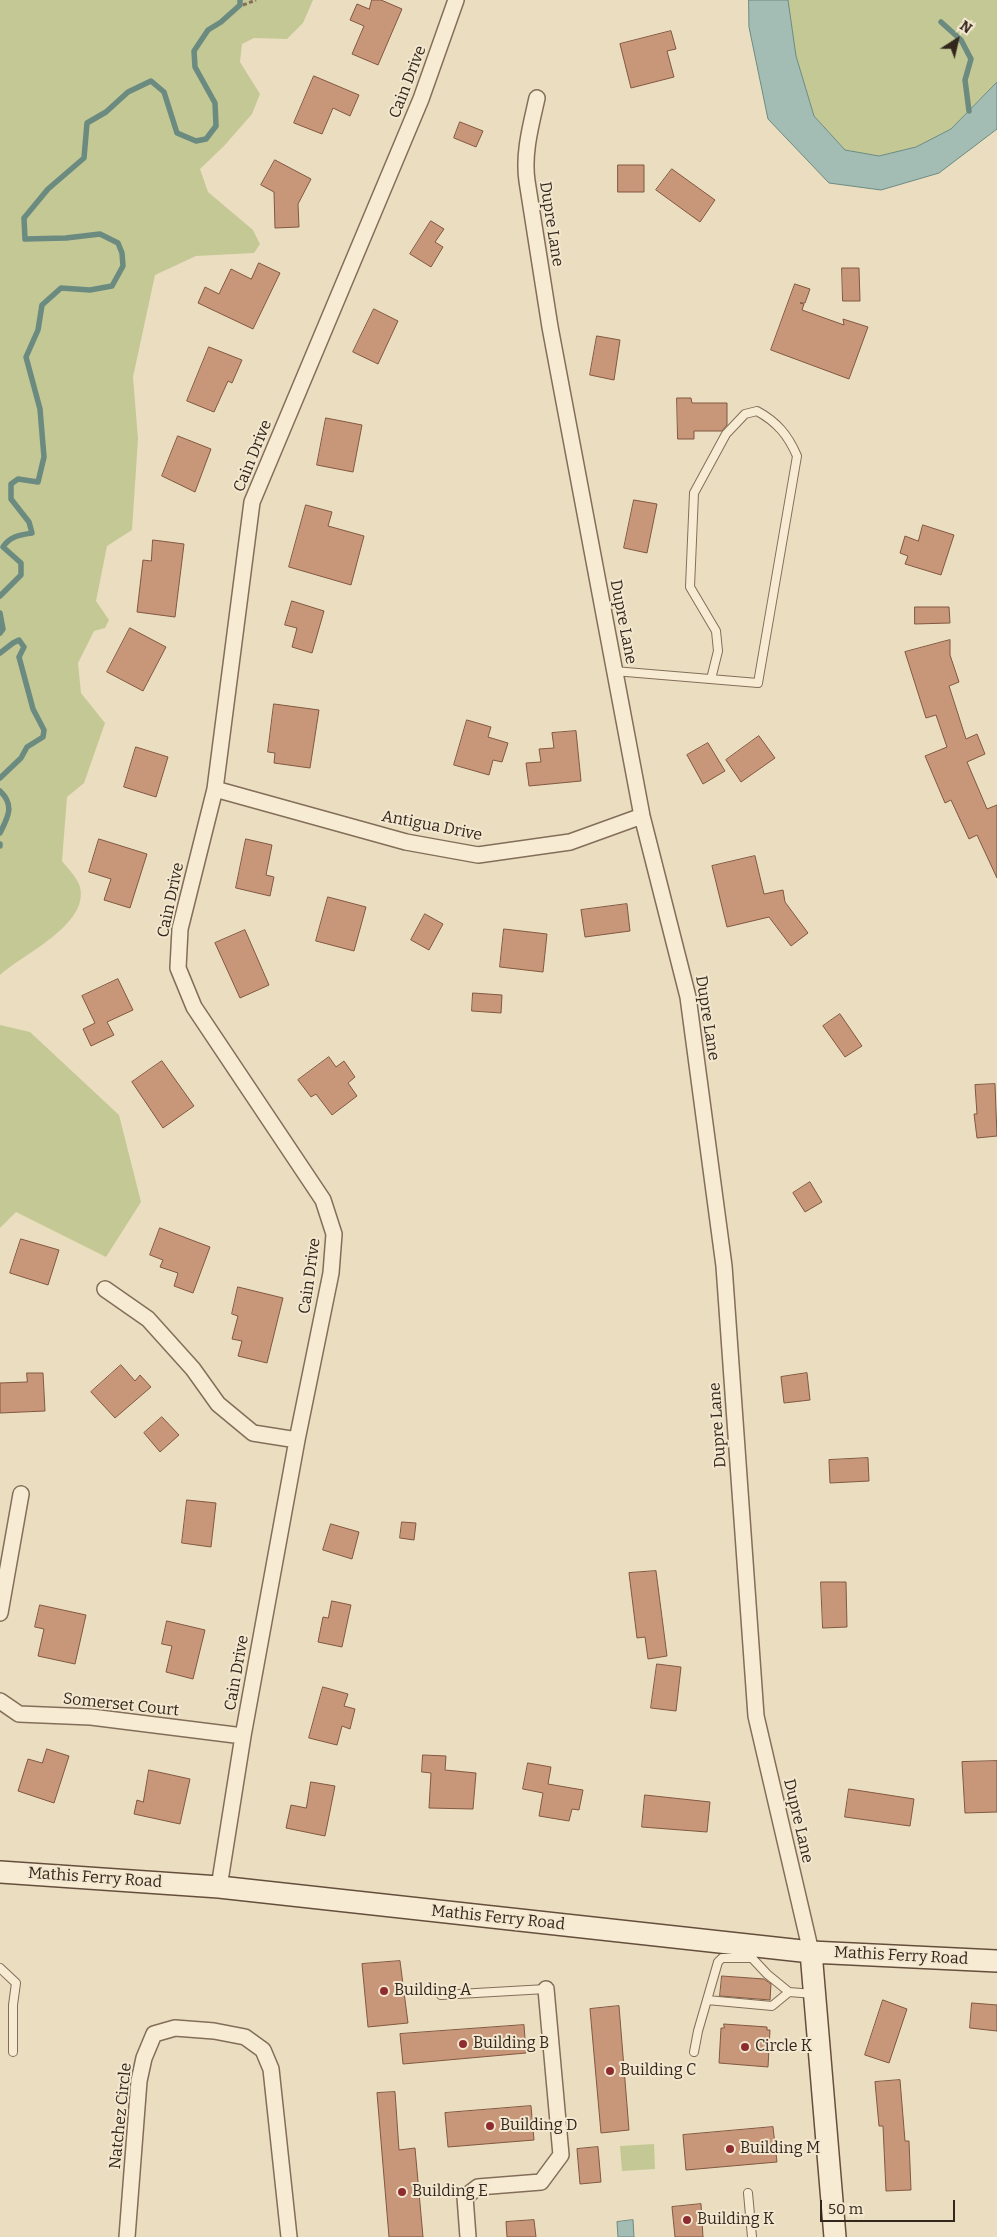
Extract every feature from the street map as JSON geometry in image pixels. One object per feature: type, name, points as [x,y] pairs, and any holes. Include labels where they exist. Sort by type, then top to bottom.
[{"type":"main road","name":"Mathis Ferry Road","points":[[0,1872],[219,1887],[753,1952],[812,1952],[997,1961]]},
{"type":"main road","points":[[812,1952],[834,2237]]},
{"type":"street","name":"Cain Drive","points":[[219,1887],[243,1736],[297,1440],[331,1273],[334,1234],[323,1200],[194,1007],[178,968],[180,930],[216,789],[252,502],[421,100],[456,0]]},
{"type":"street","name":"Dupre Lane","points":[[537,98],[528,142],[525,167],[527,181],[550,327],[642,816],[688,997],[724,1266],[756,1716],[812,1952]]},
{"type":"street","name":"Antigua Drive","points":[[216,789],[406,842],[478,855],[570,842],[642,816]]},
{"type":"street","points":[[105,1289],[148,1319],[194,1369],[218,1404],[253,1433],[297,1440]]},
{"type":"street","points":[[0,1613],[21,1494]]},
{"type":"street","name":"Somerset Court","points":[[0,1701],[20,1714],[91,1717],[243,1736]]},
{"type":"street","points":[[468,2237],[465,2197],[478,2187],[541,2182],[561,2155],[546,1989]]},
{"type":"street","name":"Natchez Circle","points":[[127,2237],[139,2081],[144,2058],[154,2034],[175,2028],[214,2031],[245,2037],[263,2050],[271,2069],[289,2237]]},
{"type":"lane","points":[[614,671],[758,683],[797,456],[789,437],[772,419],[757,411],[746,414],[726,434],[694,493],[690,587],[716,631],[718,651],[711,679]]},
{"type":"lane","points":[[694,2052],[718,1962],[722,1958],[753,1952],[767,1974],[789,1992],[815,1994]]},
{"type":"lane","points":[[0,1968],[16,1983],[13,2005],[13,2052]]},
{"type":"lane","points":[[441,1995],[546,1989]]},
{"type":"lane","points":[[707,2000],[772,2006],[789,1992]]},
{"type":"lane","points":[[748,2193],[752,2237]]},
{"type":"path","points":[[243,5],[256,0]]},
{"type":"green space","points":[[0,0],[313,0],[303,23],[287,39],[254,38],[242,44],[240,62],[260,94],[252,114],[224,146],[200,169],[208,192],[253,230],[260,244],[254,253],[196,256],[155,275],[133,377],[138,439],[132,530],[107,546],[96,601],[109,620],[105,628],[94,631],[78,663],[81,693],[105,723],[84,783],[67,797],[62,861],[79,883],[80,901],[75,914],[65,926],[0,975]]},
{"type":"green space","points":[[788,0],[997,0],[997,82],[951,129],[916,147],[879,156],[845,150],[814,116],[796,56]]},
{"type":"green space","points":[[0,1025],[30,1032],[119,1115],[141,1202],[106,1257],[16,1212],[0,1228]]},
{"type":"green space","points":[[654,2144],[655,2169],[622,2171],[620,2146]]},
{"type":"water","points":[[749,0],[788,0],[796,56],[814,116],[845,150],[879,156],[916,147],[951,129],[997,82],[997,129],[939,173],[881,190],[829,183],[768,119],[749,27]]},
{"type":"water","points":[[633,2220],[634,2237],[618,2237],[617,2222]]},
{"type":"building","points":[[372,0],[381,0],[402,9],[378,65],[352,54],[364,26],[350,20],[357,4],[369,9]]},
{"type":"building","points":[[671,31],[676,49],[667,51],[674,77],[631,88],[620,44]]},
{"type":"building","points":[[314,76],[359,95],[350,116],[333,108],[322,134],[294,123]]},
{"type":"building","points":[[460,122],[483,131],[476,147],[454,138]]},
{"type":"building","points":[[275,160],[311,179],[298,204],[299,227],[275,228],[274,192],[261,185]]},
{"type":"building","points":[[618,165],[644,165],[644,192],[618,192]]},
{"type":"building","points":[[672,169],[715,200],[700,222],[656,190]]},
{"type":"building","points":[[431,221],[444,229],[435,242],[443,247],[431,267],[410,254]]},
{"type":"building","points":[[259,263],[280,273],[253,329],[198,303],[205,287],[219,294],[231,269],[251,279]]},
{"type":"building","points":[[842,268],[859,268],[860,301],[843,301]]},
{"type":"building","points":[[795,284],[810,289],[805,303],[800,303],[804,304],[802,310],[844,325],[843,319],[868,327],[849,379],[771,350]]},
{"type":"building","points":[[374,309],[398,321],[378,364],[353,352]]},
{"type":"building","points":[[597,336],[620,340],[614,380],[590,375]]},
{"type":"building","points":[[209,347],[242,360],[232,383],[228,381],[214,412],[187,401]]},
{"type":"building","points":[[677,398],[691,398],[692,403],[727,403],[727,425],[722,431],[694,431],[694,439],[678,439]]},
{"type":"building","points":[[326,418],[362,425],[353,472],[317,465]]},
{"type":"building","points":[[178,436],[211,449],[195,492],[162,476]]},
{"type":"building","points":[[634,500],[657,504],[647,553],[624,548]]},
{"type":"building","points":[[306,505],[332,512],[328,526],[364,536],[351,585],[289,567]]},
{"type":"building","points":[[923,525],[954,535],[941,575],[905,564],[908,556],[900,553],[905,536],[918,541]]},
{"type":"building","points":[[153,540],[184,544],[175,617],[137,612],[143,560],[151,561]]},
{"type":"building","points":[[292,601],[324,611],[312,653],[292,647],[297,628],[285,625]]},
{"type":"building","points":[[915,607],[949,607],[950,623],[915,624]]},
{"type":"building","points":[[130,628],[166,647],[143,691],[107,672]]},
{"type":"building","points":[[950,640],[950,655],[959,682],[949,686],[966,739],[977,734],[985,754],[967,762],[987,809],[997,805],[997,878],[977,835],[969,839],[951,800],[945,803],[925,756],[947,747],[936,715],[926,718],[905,652]]},
{"type":"building","points":[[274,704],[319,710],[310,768],[274,763],[275,753],[268,752]]},
{"type":"building","points":[[467,720],[491,727],[488,737],[508,743],[502,762],[493,760],[489,775],[454,765]]},
{"type":"building","points":[[576,731],[581,781],[529,786],[526,763],[541,762],[539,749],[554,748],[552,733]]},
{"type":"building","points":[[759,736],[775,758],[741,782],[726,760]]},
{"type":"building","points":[[708,743],[725,771],[703,784],[687,755]]},
{"type":"building","points":[[136,747],[168,757],[156,797],[124,787]]},
{"type":"building","points":[[99,839],[147,854],[130,908],[104,900],[111,879],[89,872]]},
{"type":"building","points":[[246,839],[272,845],[266,875],[274,877],[270,896],[236,888]]},
{"type":"building","points":[[755,856],[764,894],[783,890],[785,902],[808,933],[791,946],[769,917],[727,927],[712,866]]},
{"type":"building","points":[[328,897],[366,907],[354,951],[316,941]]},
{"type":"building","points":[[627,904],[630,931],[585,937],[581,910]]},
{"type":"building","points":[[425,914],[443,924],[429,950],[411,940]]},
{"type":"building","points":[[504,929],[547,934],[543,972],[500,967]]},
{"type":"building","points":[[245,930],[269,985],[240,998],[215,943]]},
{"type":"building","points":[[118,979],[133,1010],[107,1022],[114,1035],[91,1046],[83,1029],[95,1023],[82,996]]},
{"type":"building","points":[[473,993],[502,995],[501,1013],[472,1011]]},
{"type":"building","points":[[840,1014],[862,1046],[845,1057],[823,1026]]},
{"type":"building","points":[[329,1057],[336,1067],[344,1061],[355,1077],[348,1083],[357,1096],[332,1115],[316,1094],[311,1097],[298,1080]]},
{"type":"building","points":[[162,1061],[194,1106],[163,1128],[132,1082]]},
{"type":"building","points":[[995,1084],[997,1136],[977,1138],[974,1114],[977,1114],[975,1085]]},
{"type":"building","points":[[810,1182],[822,1202],[805,1212],[793,1193]]},
{"type":"building","points":[[160,1228],[210,1247],[193,1293],[174,1286],[178,1273],[160,1267],[163,1260],[150,1255]]},
{"type":"building","points":[[21,1239],[59,1250],[48,1285],[10,1273]]},
{"type":"building","points":[[238,1287],[283,1298],[267,1363],[238,1356],[242,1341],[232,1339],[238,1316],[232,1314]]},
{"type":"building","points":[[121,1365],[135,1381],[140,1375],[151,1387],[115,1418],[91,1392]]},
{"type":"building","points":[[27,1373],[43,1373],[45,1411],[0,1413],[0,1383],[27,1382]]},
{"type":"building","points":[[807,1373],[810,1400],[784,1403],[781,1377]]},
{"type":"building","points":[[162,1417],[179,1435],[160,1452],[144,1433]]},
{"type":"building","points":[[868,1458],[869,1481],[830,1483],[829,1460]]},
{"type":"building","points":[[187,1500],[216,1503],[211,1547],[182,1543]]},
{"type":"building","points":[[402,1522],[416,1523],[414,1540],[400,1538]]},
{"type":"building","points":[[331,1524],[359,1532],[352,1559],[323,1550]]},
{"type":"building","points":[[656,1571],[667,1656],[648,1659],[645,1637],[637,1638],[629,1573]]},
{"type":"building","points":[[821,1582],[846,1582],[847,1627],[823,1628]]},
{"type":"building","points":[[332,1601],[351,1605],[342,1647],[318,1642],[323,1617],[328,1618]]},
{"type":"building","points":[[40,1605],[86,1615],[75,1664],[38,1656],[44,1629],[35,1627]]},
{"type":"building","points":[[167,1621],[205,1630],[193,1679],[166,1672],[172,1646],[162,1644]]},
{"type":"building","points":[[657,1664],[681,1667],[676,1711],[651,1708]]},
{"type":"building","points":[[323,1687],[348,1694],[344,1706],[355,1709],[350,1729],[342,1726],[337,1745],[309,1738]]},
{"type":"building","points":[[47,1749],[69,1756],[54,1803],[18,1791],[28,1759],[42,1763]]},
{"type":"building","points":[[423,1755],[446,1756],[445,1770],[476,1773],[473,1809],[429,1808],[431,1773],[422,1772]]},
{"type":"building","points":[[997,1761],[997,1812],[965,1813],[962,1762]]},
{"type":"building","points":[[528,1763],[551,1767],[548,1784],[583,1790],[579,1810],[572,1809],[569,1821],[539,1816],[543,1793],[523,1789]]},
{"type":"building","points":[[149,1770],[190,1779],[180,1824],[134,1814],[137,1800],[143,1802]]},
{"type":"building","points":[[311,1782],[335,1786],[325,1836],[286,1828],[291,1805],[306,1808]]},
{"type":"building","points":[[849,1789],[914,1799],[910,1826],[845,1817]]},
{"type":"building","points":[[645,1795],[710,1802],[707,1832],[642,1827]]},
{"type":"building","name":"Building A","points":[[400,1961],[408,2023],[368,2027],[362,1964]]},
{"type":"building","points":[[722,1976],[764,1979],[771,1984],[770,2000],[720,1996]]},
{"type":"building","points":[[883,2000],[907,2009],[889,2063],[865,2055]]},
{"type":"building","points":[[972,2003],[997,2005],[997,2031],[970,2028]]},
{"type":"building","name":"Building C","points":[[619,2006],[629,2130],[601,2133],[590,2009]]},
{"type":"building","name":"Circle K","points":[[724,2024],[767,2027],[767,2030],[770,2030],[768,2067],[719,2063],[721,2028],[724,2028]]},
{"type":"building","name":"Building B","points":[[524,2025],[526,2053],[403,2064],[400,2034]]},
{"type":"building","points":[[900,2080],[905,2141],[909,2141],[911,2190],[886,2191],[883,2126],[879,2126],[875,2082]]},
{"type":"building","name":"Building E","points":[[395,2092],[399,2150],[415,2148],[423,2237],[389,2237],[377,2093]]},
{"type":"building","name":"Building D","points":[[531,2106],[534,2140],[448,2147],[445,2113]]},
{"type":"building","name":"Building M","points":[[773,2127],[777,2162],[686,2170],[683,2135]]},
{"type":"building","points":[[598,2147],[601,2182],[580,2184],[577,2149]]},
{"type":"building","name":"Building K","points":[[701,2204],[703,2237],[675,2237],[672,2207]]},
{"type":"building","points":[[534,2220],[536,2237],[507,2237],[506,2222]]},
{"type":"waterway","points":[[0,596],[21,575],[21,563],[3,547],[12,538],[32,533],[29,522],[11,499],[11,484],[18,479],[38,482],[44,457],[40,409],[26,357],[38,330],[42,305],[61,288],[90,290],[112,286],[123,266],[122,253],[118,243],[100,234],[66,238],[25,239],[24,218],[48,189],[84,158],[87,123],[106,112],[128,92],[151,81],[164,92],[177,133],[196,141],[206,139],[216,126],[215,103],[195,67],[194,51],[208,30],[221,22],[240,5],[240,0]]},
{"type":"waterway","points":[[941,22],[961,40],[971,59],[965,80],[969,111]]},
{"type":"waterway","points":[[0,613],[3,629],[0,633]]},
{"type":"waterway","points":[[0,653],[19,640],[24,647],[19,657],[33,709],[44,730],[43,737],[27,747],[21,758],[0,778]]},
{"type":"waterway","points":[[0,791],[5,796],[9,806],[9,811],[0,833]]},
{"type":"place","name":"Building A","points":[[384,1991]]},
{"type":"place","name":"Building B","points":[[463,2044]]},
{"type":"place","name":"Circle K","points":[[745,2047]]},
{"type":"place","name":"Building C","points":[[610,2071]]},
{"type":"place","name":"Building D","points":[[490,2126]]},
{"type":"place","name":"Building M","points":[[730,2149]]},
{"type":"place","name":"Building E","points":[[402,2192]]},
{"type":"place","name":"Building K","points":[[687,2220]]}]
